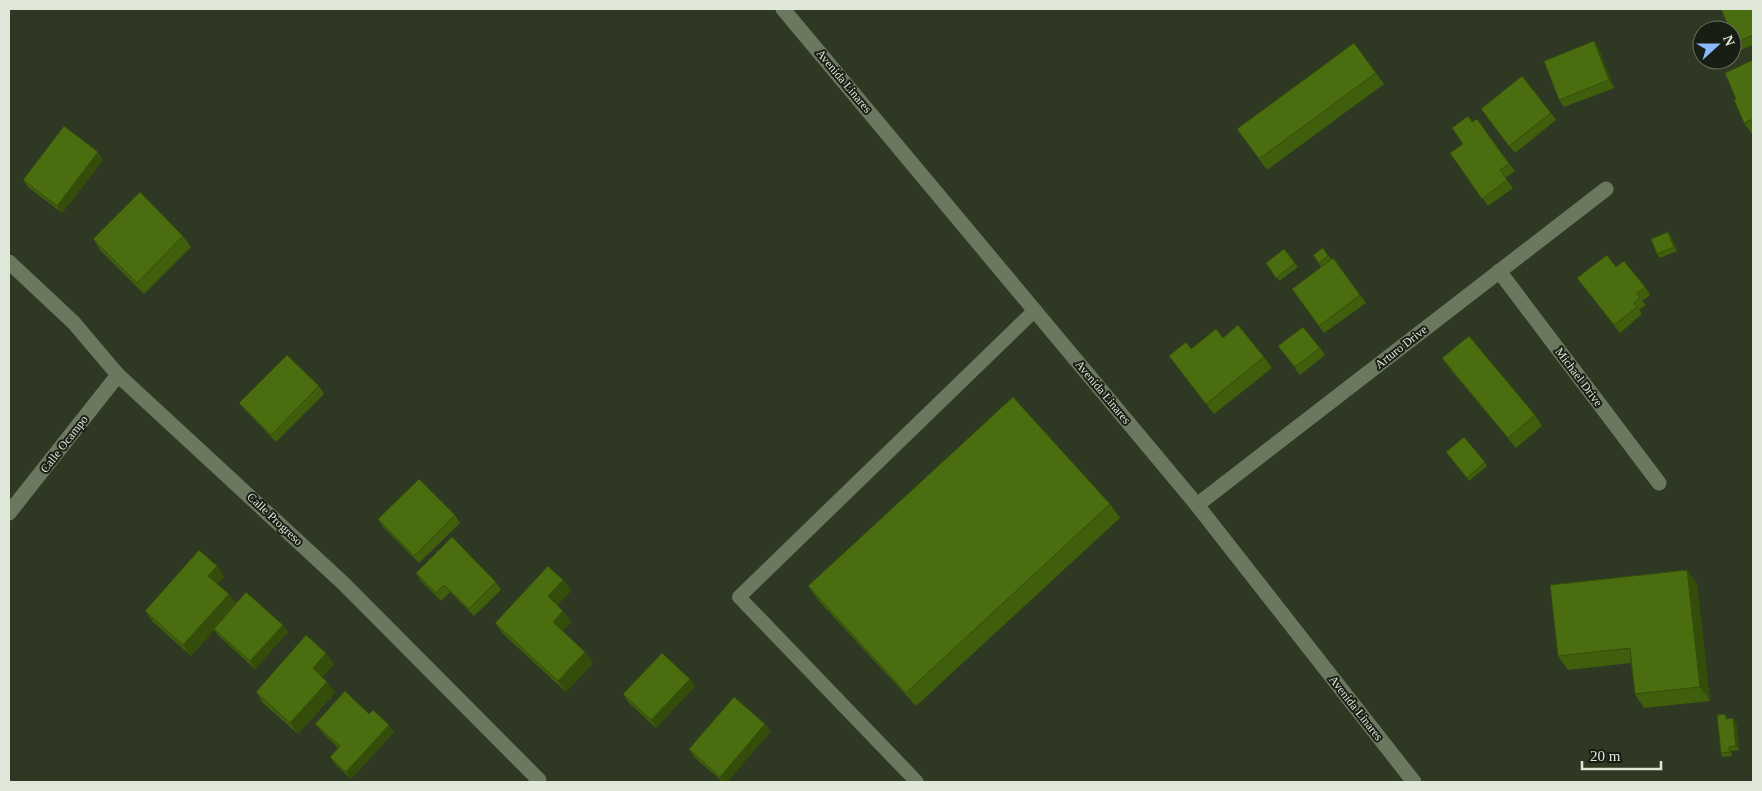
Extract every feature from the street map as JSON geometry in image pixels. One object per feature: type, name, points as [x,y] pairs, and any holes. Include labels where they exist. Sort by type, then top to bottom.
[{"type":"street","name":"Avenida Linares","points":[[783,9],[1197,505],[1414,782]]},
{"type":"street","name":"Arturo Drive","points":[[1197,505],[1606,188]]},
{"type":"street","name":"Calle Progreso","points":[[9,262],[74,323],[118,375],[343,583],[537,781]]},
{"type":"street","name":"Michael Drive","points":[[1499,271],[1659,483]]},
{"type":"street","name":"Calle Ocampo","points":[[9,514],[118,375]]},
{"type":"lane","points":[[917,782],[739,596],[1035,310]]},
{"type":"building","points":[[1721,9],[1753,9],[1753,35],[1742,40],[1742,20],[1726,20]]},
{"type":"building","points":[[1594,41],[1609,80],[1559,100],[1544,61]]},
{"type":"building","points":[[1354,43],[1376,73],[1259,159],[1237,129]]},
{"type":"building","points":[[1753,60],[1753,119],[1744,123],[1725,73],[1731,70],[1742,70],[1742,65]]},
{"type":"building","points":[[1522,76],[1551,113],[1509,146],[1481,109]]},
{"type":"building","points":[[1468,116],[1472,122],[1477,119],[1509,164],[1500,170],[1507,180],[1482,199],[1450,153],[1463,144],[1452,128]]},
{"type":"building","points":[[64,126],[98,152],[57,206],[23,180]]},
{"type":"building","points":[[140,192],[183,236],[137,283],[93,239]]},
{"type":"building","points":[[1668,232],[1674,247],[1657,254],[1651,239]]},
{"type":"building","points":[[1323,248],[1328,256],[1319,263],[1313,255]]},
{"type":"building","points":[[1284,249],[1295,263],[1276,278],[1266,263]]},
{"type":"building","points":[[1607,255],[1616,267],[1624,261],[1645,287],[1637,293],[1640,298],[1634,303],[1637,307],[1614,325],[1577,278]]},
{"type":"building","points":[[1333,258],[1360,295],[1319,326],[1292,289]]},
{"type":"building","points":[[1238,325],[1264,357],[1206,404],[1169,356],[1186,342],[1191,349],[1216,329],[1223,338]]},
{"type":"building","points":[[1303,327],[1320,348],[1295,367],[1278,346]]},
{"type":"building","points":[[1469,336],[1535,415],[1508,438],[1442,358]]},
{"type":"building","points":[[287,355],[319,386],[271,435],[239,403]]},
{"type":"building","points":[[1013,397],[1110,504],[906,693],[808,586]]},
{"type":"building","points":[[1464,437],[1485,462],[1467,478],[1446,452]]},
{"type":"building","points":[[419,479],[455,515],[414,556],[378,519]]},
{"type":"building","points":[[452,537],[496,582],[469,609],[444,585],[436,593],[416,573]]},
{"type":"building","points":[[199,550],[217,566],[208,576],[229,594],[183,645],[145,611]]},
{"type":"building","points":[[548,566],[563,580],[548,596],[563,611],[553,622],[585,652],[558,681],[495,623]]},
{"type":"building","points":[[1687,570],[1700,687],[1635,694],[1630,648],[1558,656],[1550,585]]},
{"type":"building","points":[[246,592],[283,625],[250,661],[214,629]]},
{"type":"building","points":[[306,635],[326,653],[313,668],[327,682],[290,723],[256,692]]},
{"type":"building","points":[[662,653],[690,679],[651,720],[623,694]]},
{"type":"building","points":[[345,691],[369,714],[373,710],[389,725],[346,772],[330,757],[340,746],[315,724]]},
{"type":"building","points":[[734,697],[765,724],[720,777],[689,749]]},
{"type":"building","points":[[1725,714],[1726,719],[1733,718],[1736,746],[1729,747],[1730,752],[1721,753],[1717,715]]}]
